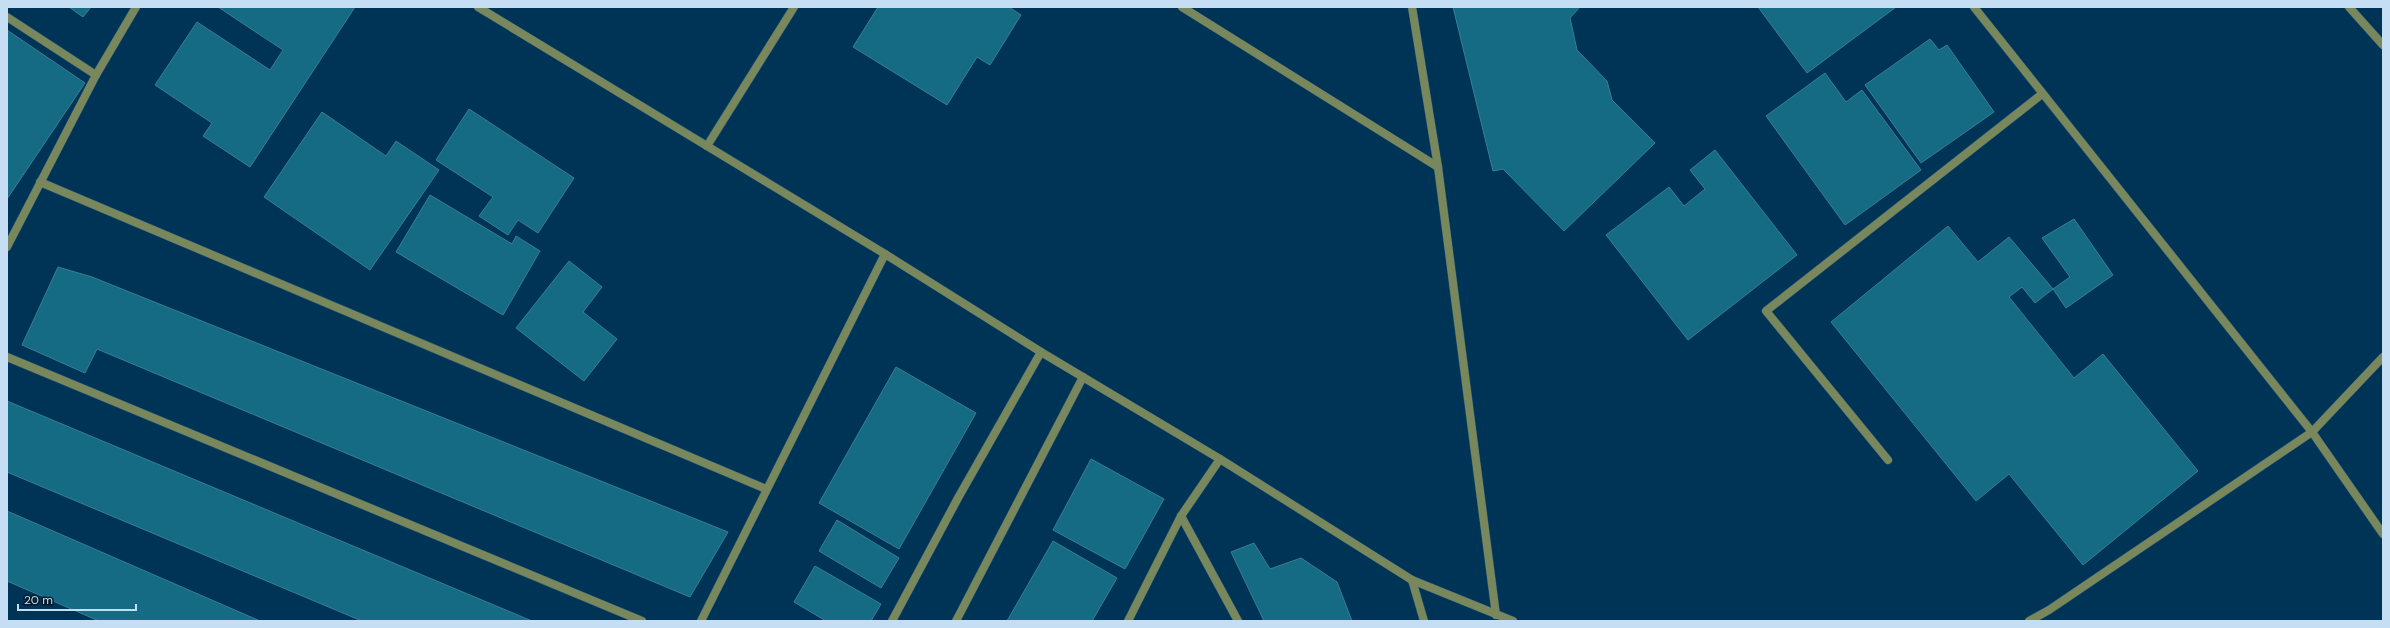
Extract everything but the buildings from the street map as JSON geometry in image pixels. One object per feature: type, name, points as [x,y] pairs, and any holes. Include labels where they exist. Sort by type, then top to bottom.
[{"type":"street","points":[[7,247],[96,75],[136,7]]},
{"type":"street","points":[[478,7],[885,254],[1041,352],[1220,459],[1412,580],[1513,621]]},
{"type":"street","points":[[707,146],[794,7]]},
{"type":"street","points":[[1182,7],[1438,167]]},
{"type":"street","points":[[1412,7],[1438,167],[1496,615]]},
{"type":"street","points":[[1974,7],[2312,432],[2383,534]]},
{"type":"street","points":[[2349,7],[2383,45]]},
{"type":"street","points":[[7,17],[96,75]]},
{"type":"street","points":[[1888,460],[1766,311],[2042,94]]},
{"type":"street","points":[[40,182],[766,489]]},
{"type":"street","points":[[701,621],[885,254]]},
{"type":"street","points":[[892,621],[958,498],[1041,352]]},
{"type":"street","points":[[7,357],[642,621]]},
{"type":"street","points":[[2029,621],[2049,610],[2312,432],[2383,357]]},
{"type":"street","points":[[956,621],[1084,377]]},
{"type":"street","points":[[1128,621],[1181,516],[1220,459]]},
{"type":"street","points":[[1181,516],[1238,621]]},
{"type":"street","points":[[1412,580],[1424,621]]}]
